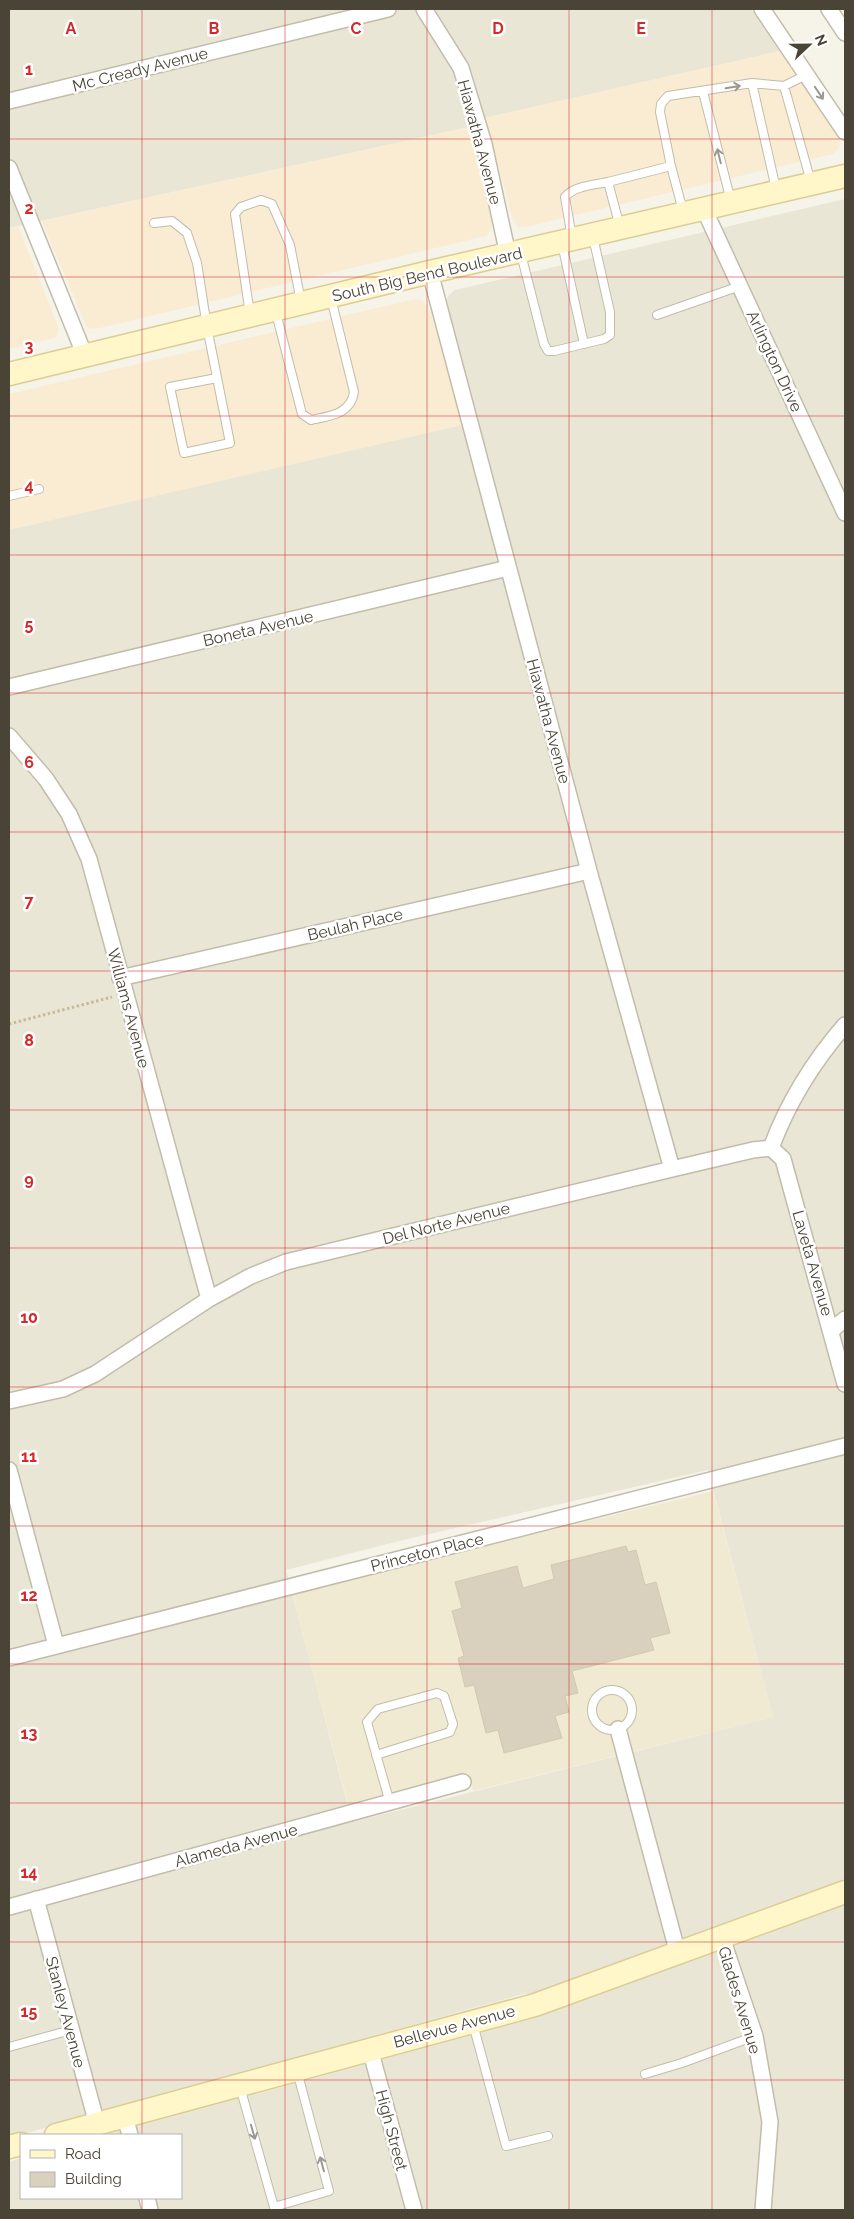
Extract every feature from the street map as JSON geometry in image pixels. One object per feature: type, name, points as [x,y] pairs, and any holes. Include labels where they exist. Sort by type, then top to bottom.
[{"type":"street","name":"Mc Cready Avenue","points":[[9,101],[388,9]]},
{"type":"street","name":"Hiawatha Avenue","points":[[424,9],[461,68],[514,253]]},
{"type":"street","points":[[762,9],[845,132]]},
{"type":"street","points":[[829,9],[845,32]]},
{"type":"street","points":[[9,168],[85,356]]},
{"type":"street","name":"South Big Bend Boulevard","points":[[9,374],[430,272],[845,176]]},
{"type":"street","name":"Arlington Drive","points":[[694,212],[740,286],[845,513]]},
{"type":"street","name":"Hiawatha Avenue","points":[[430,272],[589,871],[672,1169]]},
{"type":"street","name":"Boneta Avenue","points":[[9,687],[508,568]]},
{"type":"street","name":"Williams Avenue","points":[[9,736],[46,779],[69,814],[89,859],[209,1299]]},
{"type":"street","name":"Beulah Place","points":[[120,978],[589,871]]},
{"type":"street","points":[[771,1148],[780,1124],[809,1071],[845,1025]]},
{"type":"street","name":"Del Norte Avenue","points":[[9,1401],[63,1389],[95,1374],[209,1299],[251,1276],[286,1262],[672,1169],[753,1150],[771,1148]]},
{"type":"street","name":"Laveta Avenue","points":[[771,1148],[783,1159],[832,1330],[845,1384]]},
{"type":"street","points":[[832,1330],[845,1319]]},
{"type":"street","name":"Princeton Place","points":[[9,1658],[845,1446]]},
{"type":"street","points":[[9,1470],[56,1645]]},
{"type":"street","points":[[618,1729],[678,1954]]},
{"type":"street","name":"Alameda Avenue","points":[[9,1907],[464,1782]]},
{"type":"street","name":"Bellevue Avenue","points":[[60,2134],[97,2124],[127,2126],[239,2086],[557,1998],[845,1892]]},
{"type":"street","name":"Stanley Avenue","points":[[36,1900],[97,2124]]},
{"type":"street","name":"Glades Avenue","points":[[722,1938],[755,2036],[770,2122],[764,2210]]},
{"type":"street","name":"High Street","points":[[370,2049],[414,2210]]},
{"type":"lane","points":[[694,212],[671,166],[660,112],[661,104],[668,96],[680,93],[703,92],[752,83],[784,86],[806,74]]},
{"type":"lane","points":[[752,83],[777,192]]},
{"type":"lane","points":[[784,86],[812,184]]},
{"type":"lane","points":[[703,92],[731,203]]},
{"type":"lane","points":[[584,344],[575,239],[565,197],[569,192],[578,189],[671,166]]},
{"type":"lane","points":[[608,182],[621,229]]},
{"type":"lane","points":[[250,316],[235,214],[241,207],[260,200],[272,204],[290,245],[301,304]]},
{"type":"lane","points":[[154,223],[172,221],[187,233],[197,263],[207,326],[230,443],[184,452],[170,387],[217,378]]},
{"type":"lane","points":[[514,253],[548,351],[584,344],[604,339],[610,335],[610,312],[575,239]]},
{"type":"lane","points":[[657,315],[740,286]]},
{"type":"lane","points":[[276,310],[302,414],[312,420],[342,412],[350,406],[354,392],[330,296]]},
{"type":"lane","points":[[9,496],[38,489]]},
{"type":"lane","points":[[616,1690],[627,1697],[630,1702],[632,1709],[628,1722],[618,1729],[604,1729],[594,1721],[591,1708],[593,1701],[602,1692],[616,1690]]},
{"type":"lane","points":[[376,1755],[450,1732],[453,1724],[444,1696],[437,1693],[378,1710],[367,1722],[376,1755],[390,1803]]},
{"type":"lane","points":[[472,2022],[506,2146],[548,2136]]},
{"type":"lane","points":[[9,2047],[72,2030]]},
{"type":"lane","points":[[645,2074],[682,2063],[755,2036]]},
{"type":"lane","points":[[239,2086],[274,2207],[329,2191],[296,2070]]},
{"type":"path","points":[[9,1024],[125,993]]},
{"type":"shaded area","points":[[9,9],[751,9],[780,51],[485,118],[469,127],[9,228]]},
{"type":"shaded area","points":[[780,51],[837,133],[840,141],[839,148],[833,154],[525,227],[518,227],[513,220],[485,118]]},
{"type":"shaded area","points":[[469,127],[493,225],[486,236],[100,328],[90,329],[86,326],[42,221]]},
{"type":"shaded area","points":[[845,199],[845,2210],[9,2210],[9,2162],[20,2158],[20,2199],[182,2199],[182,2134],[109,2134],[535,2018],[527,1993],[9,2138],[9,527],[134,495],[477,422],[446,306],[448,296],[455,290]],"holes":[[[708,1470],[773,1717],[352,1822],[286,1570],[399,1541]]]},
{"type":"shaded area","points":[[18,226],[58,326],[58,334],[54,338],[9,349],[9,228]]},
{"type":"shaded area","points":[[415,299],[422,300],[431,312],[462,425],[9,530],[9,394]]},
{"type":"shaded area","points":[[713,1491],[773,1717],[473,1791],[468,1773],[348,1804],[292,1593]]},
{"type":"building","points":[[626,1546],[628,1552],[636,1550],[645,1585],[656,1582],[670,1633],[650,1638],[654,1650],[572,1671],[578,1693],[565,1696],[569,1712],[555,1716],[562,1738],[504,1753],[498,1730],[486,1733],[474,1685],[465,1687],[458,1658],[464,1656],[452,1611],[462,1608],[455,1582],[517,1566],[523,1588],[554,1579],[551,1565]]}]
